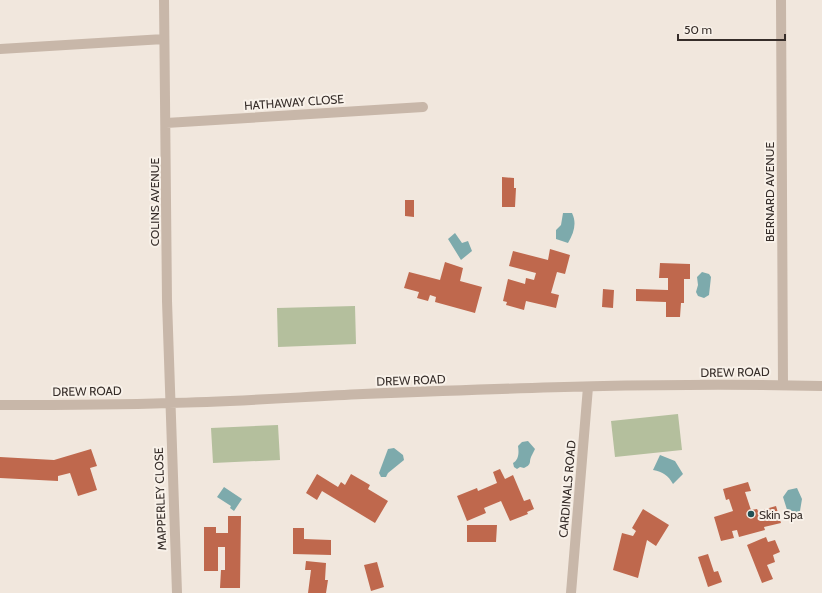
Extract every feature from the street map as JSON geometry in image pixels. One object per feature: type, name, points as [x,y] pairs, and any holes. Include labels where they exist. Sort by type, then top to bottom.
[{"type":"street","name":"COLINS AVENUE","points":[[164,0],[167,301],[170,404]]},
{"type":"street","name":"BERNARD AVENUE","points":[[781,0],[783,384]]},
{"type":"street","points":[[0,49],[164,39]]},
{"type":"street","name":"HATHAWAY CLOSE","points":[[166,123],[423,107]]},
{"type":"street","name":"DREW ROAD","points":[[0,405],[170,404],[362,394],[588,387],[783,384],[822,386]]},
{"type":"street","name":"CARDINALS ROAD","points":[[571,593],[588,387]]},
{"type":"street","name":"MAPPERLEY CLOSE","points":[[170,404],[175,518],[176,593]]},
{"type":"green space","points":[[355,306],[356,344],[278,347],[277,308]]},
{"type":"green space","points":[[678,414],[682,450],[615,457],[611,421]]},
{"type":"green space","points":[[278,425],[280,460],[213,463],[211,428]]},
{"type":"water","points":[[563,213],[572,213],[574,217],[575,224],[572,236],[568,243],[556,239],[556,230],[561,225]]},
{"type":"water","points":[[455,233],[462,243],[468,241],[472,251],[461,260],[448,239]]},
{"type":"water","points":[[702,272],[709,274],[711,277],[709,295],[704,298],[698,296],[696,292],[698,285],[697,277]]},
{"type":"water","points":[[528,441],[535,449],[527,467],[520,467],[517,469],[514,467],[513,463],[517,458],[518,446],[522,442]]},
{"type":"water","points":[[394,448],[403,455],[404,460],[388,473],[386,477],[381,477],[379,473],[388,449]]},
{"type":"water","points":[[660,455],[675,461],[683,474],[673,484],[665,474],[653,470]]},
{"type":"water","points":[[224,487],[242,499],[234,511],[230,508],[231,506],[217,497]]},
{"type":"water","points":[[797,488],[802,499],[799,517],[789,516],[783,497],[788,490]]},
{"type":"building","points":[[502,177],[514,178],[514,188],[516,188],[515,207],[502,207]]},
{"type":"building","points":[[405,200],[414,200],[414,217],[405,216]]},
{"type":"building","points":[[550,249],[570,255],[565,274],[557,272],[551,293],[559,295],[556,308],[526,301],[524,310],[506,305],[507,302],[503,301],[508,279],[525,284],[526,278],[534,280],[536,273],[509,266],[513,251],[548,260]]},
{"type":"building","points":[[445,262],[463,268],[460,281],[482,287],[475,313],[435,302],[436,297],[430,295],[428,301],[417,298],[419,292],[404,288],[409,272],[440,280]]},
{"type":"building","points":[[660,263],[690,264],[690,279],[684,279],[684,303],[681,303],[680,317],[666,317],[666,302],[636,301],[636,289],[668,290],[668,278],[659,278]]},
{"type":"building","points":[[603,289],[614,290],[613,308],[602,307]]},
{"type":"building","points":[[91,449],[97,466],[90,468],[97,490],[78,496],[70,473],[58,476],[58,481],[0,478],[0,457],[54,460]]},
{"type":"building","points":[[500,469],[505,479],[513,475],[524,501],[530,499],[534,509],[527,512],[528,514],[510,521],[501,501],[484,508],[486,513],[467,521],[457,496],[477,488],[478,491],[497,483],[493,472]]},
{"type":"building","points":[[317,474],[338,487],[341,482],[345,485],[351,474],[370,485],[368,489],[388,501],[375,523],[322,491],[317,500],[306,493]]},
{"type":"building","name":"Skin Spa","points":[[748,482],[751,491],[745,492],[751,510],[757,509],[758,511],[776,506],[781,523],[764,527],[765,530],[739,537],[737,530],[732,531],[734,538],[721,541],[714,517],[733,511],[729,499],[726,500],[723,489]]},
{"type":"building","points":[[643,509],[669,525],[656,546],[647,540],[638,578],[613,570],[622,533],[633,536],[636,531],[632,528]]},
{"type":"building","points":[[228,516],[241,516],[240,588],[220,588],[221,570],[225,570],[225,547],[218,547],[218,571],[204,571],[204,527],[216,527],[216,533],[228,533]]},
{"type":"building","points":[[467,525],[497,525],[496,542],[467,542]]},
{"type":"building","points":[[293,528],[304,528],[304,539],[331,540],[331,555],[293,554]]},
{"type":"building","points":[[766,537],[768,542],[775,540],[780,552],[773,555],[775,562],[767,565],[773,579],[762,583],[747,545]]},
{"type":"building","points":[[708,554],[714,572],[718,571],[722,582],[708,587],[698,557]]},
{"type":"building","points":[[306,561],[326,563],[325,580],[328,580],[326,593],[308,593],[311,570],[305,570]]},
{"type":"building","points":[[377,562],[384,587],[371,591],[364,565]]},
{"type":"place","name":"Skin Spa","points":[[751,514]]}]
